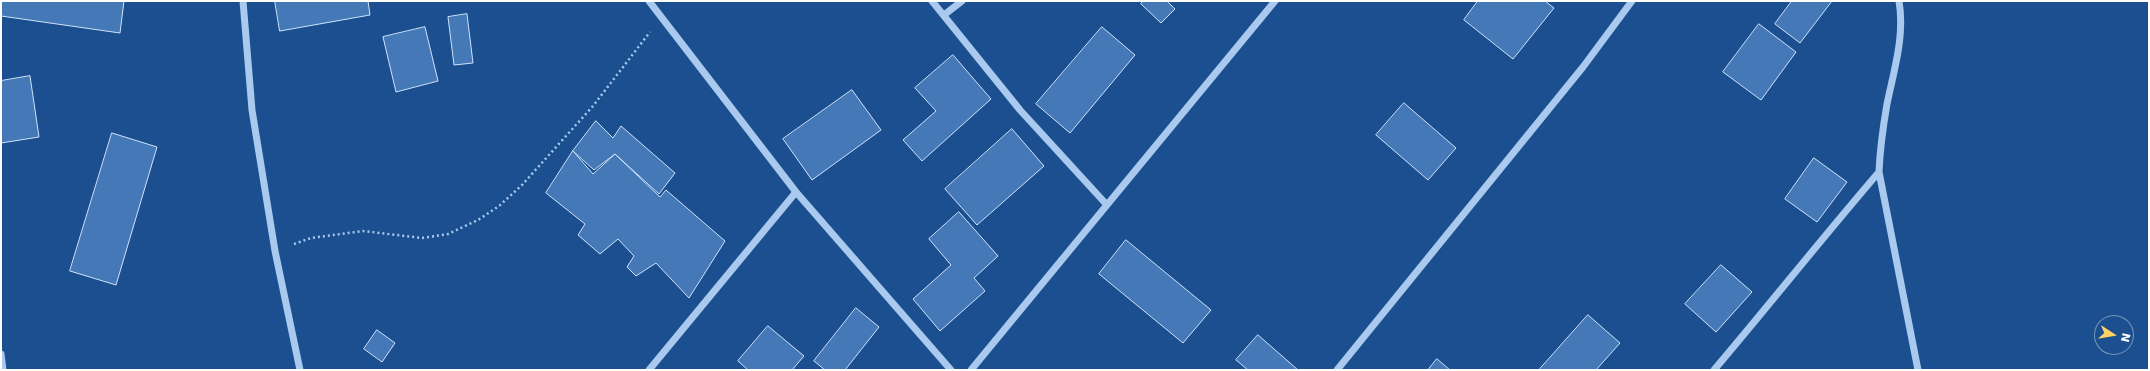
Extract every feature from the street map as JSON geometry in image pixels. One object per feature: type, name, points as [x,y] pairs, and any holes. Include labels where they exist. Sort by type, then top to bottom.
[{"type":"street","points":[[243,1],[252,110],[275,251],[300,370]]},
{"type":"street","points":[[649,1],[796,192],[951,370]]},
{"type":"street","points":[[932,1],[1020,110],[1107,205]]},
{"type":"street","points":[[944,15],[962,1]]},
{"type":"street","points":[[971,370],[1275,1]]},
{"type":"street","points":[[1337,370],[1582,67],[1632,1]]},
{"type":"street","points":[[1899,1],[1902,16],[1900,47],[1881,141],[1879,172],[1918,370]]},
{"type":"street","points":[[1714,370],[1776,297],[1818,242],[1879,172]]},
{"type":"street","points":[[649,370],[796,192]]},
{"type":"street","points":[[1,354],[3,370]]},
{"type":"path","points":[[275,251],[311,238],[363,231],[422,238],[448,234],[478,220],[499,206],[527,179],[592,106],[661,18]]},
{"type":"building","points":[[1,1],[124,1],[120,33],[1,16]]},
{"type":"building","points":[[275,1],[368,1],[370,15],[280,31]]},
{"type":"building","points":[[1143,1],[1167,1],[1175,9],[1161,23],[1141,4]]},
{"type":"building","points":[[1478,1],[1545,1],[1554,8],[1513,59],[1464,20]]},
{"type":"building","points":[[1792,1],[1832,1],[1800,43],[1775,24]]},
{"type":"building","points":[[467,14],[473,63],[454,65],[448,17]]},
{"type":"building","points":[[1759,24],[1796,52],[1761,100],[1723,72]]},
{"type":"building","points":[[425,27],[438,81],[396,92],[383,37]]},
{"type":"building","points":[[1102,27],[1135,55],[1070,133],[1036,104]]},
{"type":"building","points":[[953,55],[991,99],[922,161],[903,140],[936,111],[915,88]]},
{"type":"building","points":[[30,76],[39,137],[1,143],[1,81]]},
{"type":"building","points":[[852,90],[881,130],[812,180],[783,139]]},
{"type":"building","points":[[1404,103],[1456,148],[1428,180],[1376,135]]},
{"type":"building","points":[[596,121],[613,138],[621,126],[675,173],[659,194],[615,154],[594,170],[573,151]]},
{"type":"building","points":[[1012,129],[1044,166],[977,225],[945,189]]},
{"type":"building","points":[[112,133],[157,147],[116,285],[70,271]]},
{"type":"building","points":[[573,151],[593,174],[615,154],[660,197],[666,190],[725,241],[689,298],[656,263],[636,276],[627,267],[634,256],[618,239],[600,254],[578,235],[585,224],[546,193]]},
{"type":"building","points":[[1814,158],[1847,182],[1817,222],[1785,199]]},
{"type":"building","points":[[959,212],[998,256],[974,278],[985,291],[940,331],[913,299],[951,265],[929,239]]},
{"type":"building","points":[[1126,240],[1211,310],[1183,343],[1099,274]]},
{"type":"building","points":[[1721,265],[1752,292],[1716,332],[1685,304]]},
{"type":"building","points":[[856,308],[879,327],[845,370],[825,370],[814,361]]},
{"type":"building","points":[[1588,315],[1620,343],[1596,370],[1539,370]]},
{"type":"building","points":[[768,326],[804,356],[792,370],[748,370],[738,361]]},
{"type":"building","points":[[377,330],[395,343],[382,362],[364,349]]},
{"type":"building","points":[[1258,335],[1298,370],[1248,370],[1236,360]]},
{"type":"building","points":[[1437,359],[1450,370],[1428,370]]}]
